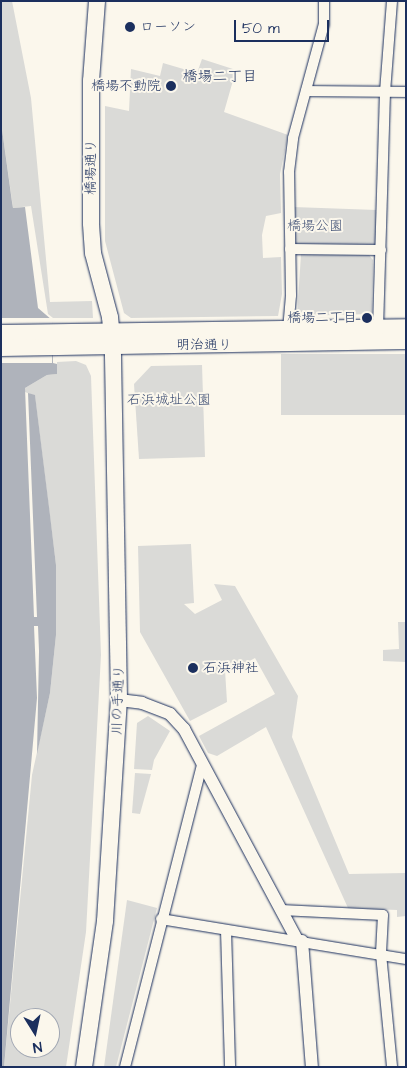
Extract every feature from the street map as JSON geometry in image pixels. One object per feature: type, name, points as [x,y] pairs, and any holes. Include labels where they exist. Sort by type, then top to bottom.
[{"type":"main road","name":"橋場通り","points":[[97,1],[91,83],[92,244],[112,338]]},
{"type":"main road","name":"明治通り","points":[[1,348],[52,340],[406,327]]},
{"type":"main road","name":"明治通り","points":[[1,333],[52,340]]},
{"type":"main road","name":"明治通り","points":[[112,338],[406,341]]},
{"type":"main road","name":"川の手通り","points":[[84,1067],[104,929],[120,700],[112,338]]},
{"type":"street","points":[[288,330],[289,172],[293,138],[324,24],[324,1]]},
{"type":"street","points":[[378,328],[385,92],[392,1]]},
{"type":"street","points":[[306,91],[406,92]]},
{"type":"street","points":[[290,249],[381,250]]},
{"type":"street","points":[[120,700],[142,703],[170,714],[184,729],[281,910],[300,941],[312,1067]]},
{"type":"street","points":[[125,1067],[202,765]]},
{"type":"street","points":[[281,910],[383,915],[381,954],[392,1067]]},
{"type":"street","points":[[162,919],[406,958]]},
{"type":"street","points":[[226,930],[230,1067]]},
{"type":"green space","points":[[1,1],[12,1],[31,98],[50,302],[92,301],[93,318],[53,318],[48,314],[31,206],[13,208],[1,122]]},
{"type":"green space","points":[[202,59],[236,70],[224,112],[288,135],[280,174],[281,213],[266,216],[262,235],[263,258],[281,257],[282,294],[278,316],[131,318],[124,313],[105,241],[105,106],[129,111],[131,69],[160,76],[163,63],[197,73]]},
{"type":"green space","name":"橋場公園","points":[[293,207],[377,210],[376,247],[292,244]]},
{"type":"green space","points":[[301,254],[369,255],[373,260],[372,314],[297,316]]},
{"type":"green space","points":[[281,354],[406,354],[406,415],[281,415]]},
{"type":"green space","points":[[76,361],[86,365],[91,376],[101,655],[86,932],[66,1067],[4,1067],[32,775],[50,693],[56,635],[56,565],[35,396],[25,392],[25,388],[47,375],[57,374],[57,362]]},
{"type":"green space","name":"石浜城址公園","points":[[202,365],[205,457],[139,459],[134,384],[151,366]]},
{"type":"green space","points":[[191,544],[194,603],[184,604],[195,614],[222,600],[214,584],[235,586],[298,696],[292,737],[349,874],[406,873],[406,916],[397,917],[397,910],[348,908],[266,727],[217,756],[208,753],[199,736],[275,694],[255,658],[231,671],[225,670],[227,702],[190,721],[140,632],[138,546]]},
{"type":"green space","points":[[398,622],[406,622],[406,662],[383,661],[383,650],[399,649]]},
{"type":"green space","points":[[148,716],[170,731],[154,760],[152,770],[134,769],[137,723]]},
{"type":"green space","points":[[135,773],[151,774],[140,814],[132,813]]},
{"type":"green space","points":[[127,900],[157,908],[116,1067],[104,1067]]},
{"type":"shaded area","points":[[1,122],[13,208],[25,207],[38,308],[52,320],[53,363],[57,364],[57,374],[47,375],[25,388],[34,617],[37,617],[28,393],[35,395],[56,565],[56,635],[50,693],[37,754],[39,651],[38,626],[34,626],[37,698],[4,1067],[1,1067]]},
{"type":"pier","points":[[1,318],[52,318],[52,363],[1,363]]},
{"type":"place","name":"ローソン","points":[[130,27]]},
{"type":"place","name":"橋場不動院","points":[[171,86]]},
{"type":"place","name":"橋場二丁目","points":[[367,318]]},
{"type":"place","name":"石浜神社","points":[[193,668]]},
{"type":"district","name":"橋場二丁目","points":[[220,77]]}]
